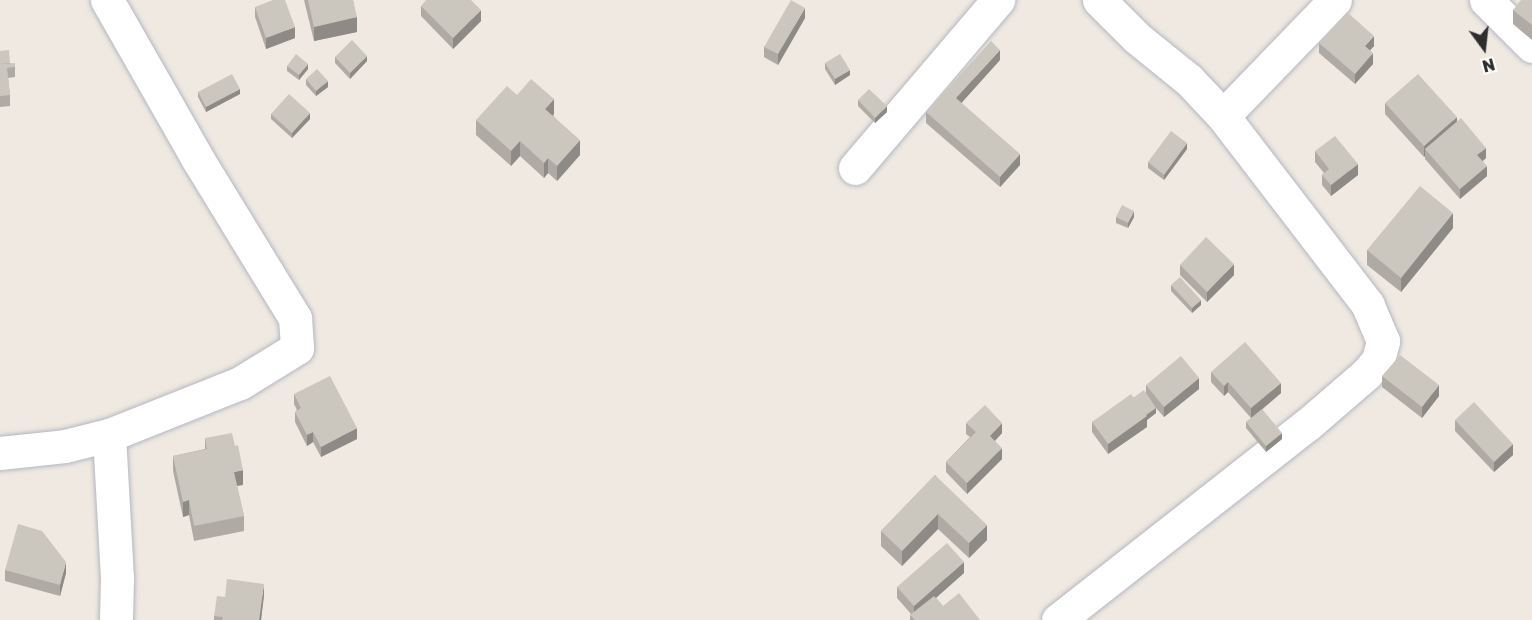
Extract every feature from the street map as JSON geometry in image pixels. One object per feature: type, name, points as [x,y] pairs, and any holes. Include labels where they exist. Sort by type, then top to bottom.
[{"type":"street","points":[[0,453],[65,446],[109,435],[240,383],[297,348],[295,318],[197,158],[107,0]]},
{"type":"street","points":[[855,168],[998,0]]},
{"type":"street","points":[[1058,620],[1307,425],[1366,374],[1378,360],[1383,341],[1368,305],[1223,116],[1189,80],[1137,38],[1099,0]]},
{"type":"street","points":[[1223,116],[1335,0]]},
{"type":"street","points":[[1486,0],[1532,46]]},
{"type":"street","points":[[109,435],[117,578],[116,620]]},
{"type":"building","points":[[273,0],[285,0],[295,27],[266,38],[255,7]]},
{"type":"building","points":[[308,0],[353,0],[357,17],[314,27]]},
{"type":"building","points":[[426,0],[471,0],[481,10],[453,38],[421,6]]},
{"type":"building","points":[[791,0],[805,8],[778,54],[764,47]]},
{"type":"building","points":[[1521,0],[1532,0],[1532,25],[1513,10]]},
{"type":"building","points":[[1347,12],[1374,36],[1365,46],[1373,53],[1355,74],[1319,43]]},
{"type":"building","points":[[352,40],[367,56],[350,73],[335,57]]},
{"type":"building","points":[[991,41],[1000,50],[956,98],[1020,154],[1000,177],[926,112]]},
{"type":"building","points":[[9,50],[10,63],[0,64],[0,51]]},
{"type":"building","points":[[296,54],[308,64],[299,75],[287,66]]},
{"type":"building","points":[[840,54],[850,70],[835,79],[825,63]]},
{"type":"building","points":[[15,63],[15,67],[7,68],[10,95],[0,96],[0,64]]},
{"type":"building","points":[[317,69],[328,81],[316,91],[306,79]]},
{"type":"building","points":[[232,74],[240,89],[206,107],[198,92]]},
{"type":"building","points":[[1418,74],[1457,117],[1424,146],[1385,103]]},
{"type":"building","points":[[531,79],[554,99],[545,109],[580,140],[557,166],[548,158],[544,163],[520,141],[511,151],[476,120],[507,86],[517,95]]},
{"type":"building","points":[[869,89],[887,106],[875,118],[858,100]]},
{"type":"building","points":[[289,94],[310,113],[292,133],[271,114]]},
{"type":"building","points":[[1461,118],[1486,148],[1477,155],[1487,166],[1460,189],[1425,149]]},
{"type":"building","points":[[1171,131],[1187,143],[1164,175],[1148,162]]},
{"type":"building","points":[[1335,136],[1358,164],[1331,185],[1322,175],[1329,169],[1315,151]]},
{"type":"building","points":[[1420,186],[1453,213],[1401,278],[1367,250]]},
{"type":"building","points":[[1122,205],[1134,211],[1128,223],[1116,217]]},
{"type":"building","points":[[1206,237],[1234,264],[1207,292],[1180,265]]},
{"type":"building","points":[[1180,277],[1201,300],[1192,308],[1171,285]]},
{"type":"building","points":[[1245,342],[1281,383],[1251,408],[1228,382],[1224,386],[1211,372]]},
{"type":"building","points":[[1400,355],[1439,385],[1422,407],[1382,376]]},
{"type":"building","points":[[1181,356],[1199,378],[1164,407],[1146,385]]},
{"type":"building","points":[[330,376],[357,428],[321,447],[313,432],[307,435],[295,412],[301,408],[294,394]]},
{"type":"building","points":[[1144,390],[1156,408],[1146,415],[1133,398]]},
{"type":"building","points":[[1131,394],[1147,416],[1108,444],[1092,422]]},
{"type":"building","points":[[1474,402],[1513,444],[1494,462],[1455,420]]},
{"type":"building","points":[[985,405],[1002,423],[990,436],[1002,448],[967,483],[946,462],[976,432],[966,423]]},
{"type":"building","points":[[1262,409],[1282,433],[1266,446],[1246,422]]},
{"type":"building","points":[[232,433],[235,446],[238,445],[243,470],[234,472],[244,516],[194,526],[189,500],[183,502],[173,456],[207,449],[205,438]]},
{"type":"building","points":[[935,475],[987,525],[969,543],[938,514],[902,551],[881,531]]},
{"type":"building","points":[[18,524],[42,531],[66,562],[60,585],[5,570]]},
{"type":"building","points":[[947,543],[964,562],[914,606],[897,587]]},
{"type":"building","points":[[227,579],[264,584],[259,620],[222,620],[223,617],[214,616],[217,596],[225,597]]},
{"type":"building","points":[[959,593],[980,620],[915,620],[910,615],[934,596],[943,606]]}]
